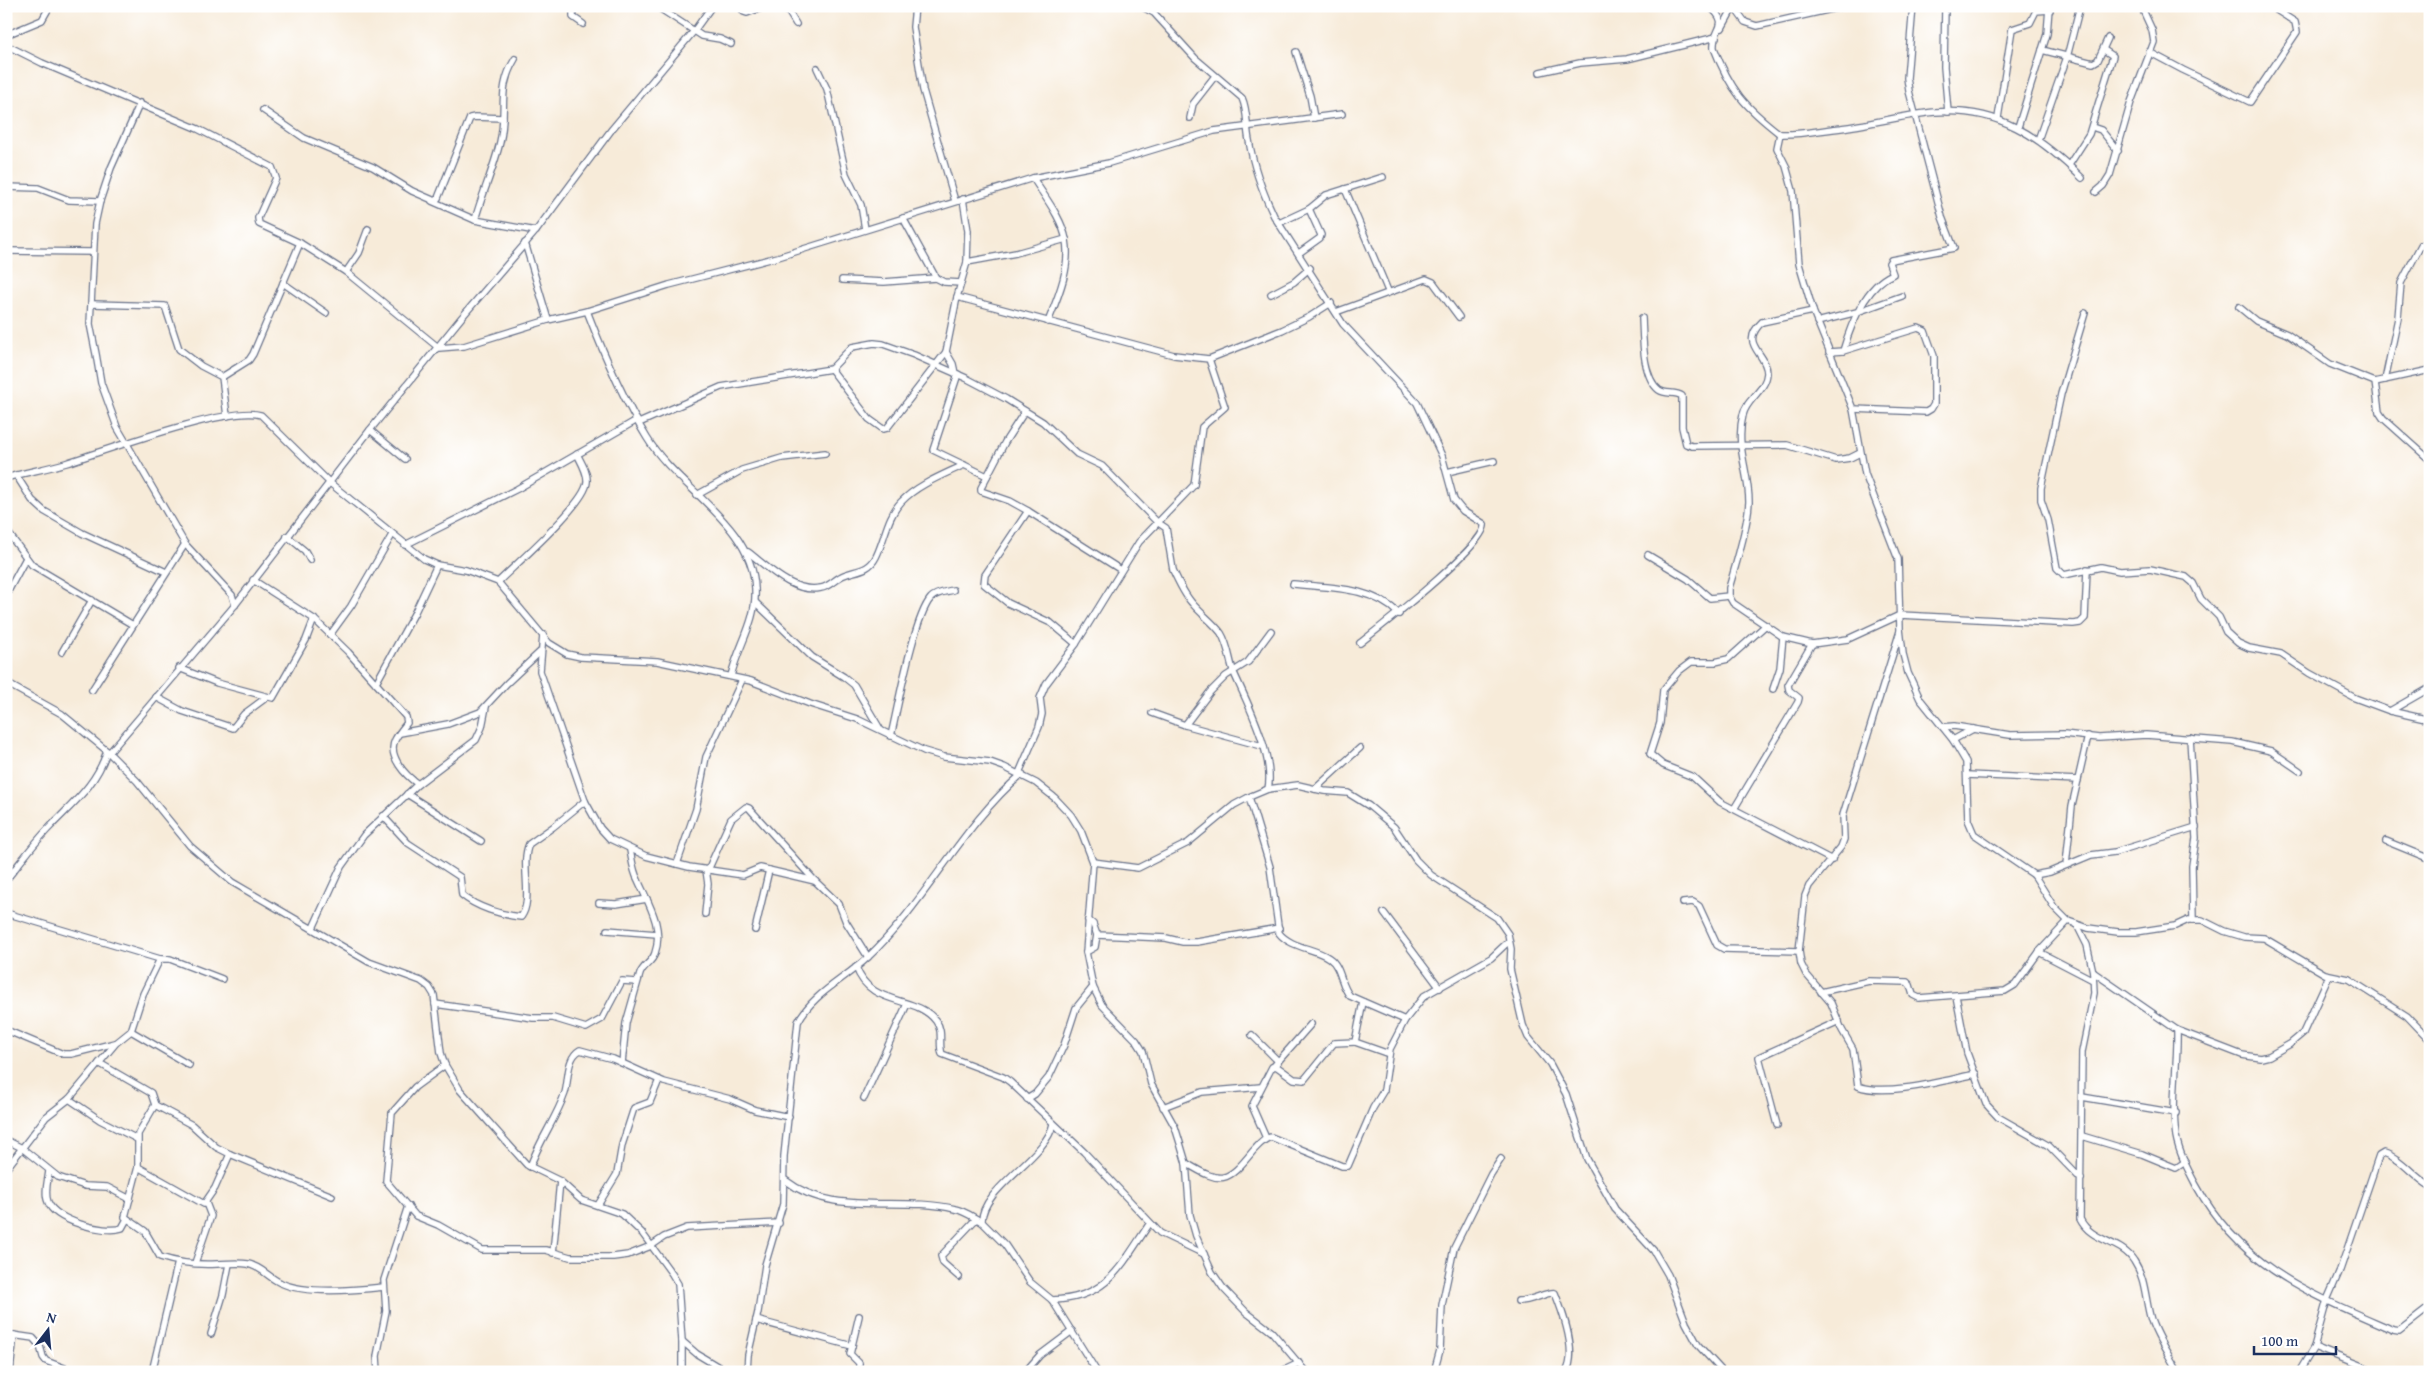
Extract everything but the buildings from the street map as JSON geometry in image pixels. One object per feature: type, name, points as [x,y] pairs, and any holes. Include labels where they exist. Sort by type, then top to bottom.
[{"type":"street","points":[[6,35],[42,20],[50,6]]},
{"type":"street","points":[[573,6],[573,17],[583,24]]},
{"type":"street","points":[[656,6],[694,31],[731,44]]},
{"type":"street","points":[[6,880],[48,828],[76,801],[93,781],[108,752],[235,605],[370,430],[462,317],[536,231],[612,128],[694,31],[712,6]]},
{"type":"street","points":[[740,6],[747,13],[767,6]]},
{"type":"street","points":[[785,6],[796,24]]},
{"type":"street","points":[[915,6],[913,27],[923,90],[955,201]]},
{"type":"street","points":[[1041,6],[1047,6]]},
{"type":"street","points":[[1141,6],[1154,13],[1194,58],[1242,98],[1245,106],[1249,144],[1268,203],[1279,223],[1310,268],[1343,324],[1380,366],[1417,403],[1442,456],[1454,500],[1458,507],[1484,524],[1485,530],[1469,550],[1399,614],[1360,643]]},
{"type":"street","points":[[1709,6],[1720,19],[1721,29]]},
{"type":"street","points":[[1845,6],[1757,26],[1745,22],[1734,7],[1716,36],[1714,48],[1735,93],[1757,116],[1780,134],[1851,126],[1915,115],[1948,112],[1976,113],[1998,118],[2018,127],[2038,140],[2082,178]]},
{"type":"street","points":[[1843,351],[1852,321],[1857,312],[1881,279],[1893,274],[1889,263],[1891,260],[1954,248],[1942,217],[1907,78],[1913,6]]},
{"type":"street","points":[[1945,6],[1944,67],[1948,112]]},
{"type":"street","points":[[2038,140],[2067,57],[2080,6]]},
{"type":"street","points":[[2096,192],[2103,186],[2110,175],[2132,102],[2154,42],[2154,35],[2141,6]]},
{"type":"street","points":[[2149,52],[2250,102],[2297,32],[2295,22],[2270,6]]},
{"type":"street","points":[[1998,118],[2013,28],[2030,23],[2036,11],[2049,8],[2047,34],[2018,127]]},
{"type":"street","points":[[1540,72],[1580,63],[1626,60],[1716,36]]},
{"type":"street","points":[[2042,50],[2093,63],[2098,60],[2108,38]]},
{"type":"street","points":[[6,45],[42,63],[140,104],[239,149],[272,167],[276,178],[258,221],[263,226],[300,243],[346,272],[438,348],[464,346],[548,320],[588,312],[669,285],[778,257],[1033,178],[1109,163],[1214,131],[1342,114]]},
{"type":"street","points":[[2069,165],[2086,142],[2092,127],[2113,56],[2104,50]]},
{"type":"street","points":[[1296,52],[1310,96],[1314,118]]},
{"type":"street","points":[[475,220],[500,144],[504,82],[515,59]]},
{"type":"street","points":[[817,68],[827,89],[846,174],[861,205],[865,229]]},
{"type":"street","points":[[1190,118],[1193,104],[1215,76]]},
{"type":"street","points":[[140,104],[111,168],[100,201],[92,252],[90,324],[101,383],[118,427],[185,544],[232,595],[235,605]]},
{"type":"street","points":[[263,110],[304,138],[373,168],[432,201],[475,220],[536,231]]},
{"type":"street","points":[[432,201],[438,198],[470,118],[475,116],[503,118]]},
{"type":"street","points":[[2092,127],[2102,132],[2118,151]]},
{"type":"street","points":[[1780,134],[1777,148],[1786,166],[1793,191],[1799,264],[1828,352],[1853,409],[1860,453],[1870,490],[1898,559],[1900,629],[1903,654],[1920,699],[1953,740],[1966,762],[1968,820],[1974,834],[2034,875],[2054,908],[2068,920],[2103,930],[2136,932],[2175,926],[2193,920],[2202,920],[2224,931],[2244,937],[2264,938],[2329,976],[2350,979],[2407,1016],[2430,1040]]},
{"type":"street","points":[[1279,223],[1309,209],[1326,195],[1383,177]]},
{"type":"street","points":[[1033,178],[1066,239],[1064,276],[1048,322]]},
{"type":"street","points":[[6,187],[38,188],[69,200],[100,201]]},
{"type":"street","points":[[1345,189],[1388,291]]},
{"type":"street","points":[[831,369],[869,420],[883,429],[887,428],[946,352],[957,297],[967,262],[968,231],[963,199]]},
{"type":"street","points":[[1299,253],[1320,238],[1321,235],[1309,209]]},
{"type":"street","points":[[902,218],[936,278]]},
{"type":"street","points":[[346,272],[359,253],[368,229]]},
{"type":"street","points":[[967,262],[1016,253],[1066,239]]},
{"type":"street","points":[[222,377],[249,360],[300,243]]},
{"type":"street","points":[[526,243],[548,320]]},
{"type":"street","points":[[2385,380],[2400,309],[2401,283],[2421,245]]},
{"type":"street","points":[[6,251],[92,252]]},
{"type":"street","points":[[1271,294],[1294,282],[1310,268]]},
{"type":"street","points":[[842,280],[884,282],[936,278],[944,282],[961,283]]},
{"type":"street","points":[[1336,312],[1388,291],[1430,280],[1459,317]]},
{"type":"street","points":[[283,283],[326,313]]},
{"type":"street","points":[[1817,322],[1857,312],[1902,296]]},
{"type":"street","points":[[957,297],[1174,355],[1210,359],[1282,330],[1309,317],[1331,303]]},
{"type":"street","points":[[92,304],[164,306],[179,349],[201,366],[222,377]]},
{"type":"street","points":[[2239,307],[2256,321],[2287,334],[2330,364],[2375,382],[2430,370]]},
{"type":"street","points":[[1813,311],[1762,322],[1755,331],[1753,346],[1767,373],[1761,390],[1746,408],[1743,415],[1740,447],[1749,505],[1729,596],[1733,603],[1783,637],[1812,644],[1848,639],[1900,615],[2078,624],[2085,618],[2087,569]]},
{"type":"street","points":[[588,312],[604,357],[638,421],[660,456],[709,505],[746,551],[787,581],[812,588],[823,588],[842,576],[867,568],[876,556],[892,515],[901,502],[911,493],[964,465]]},
{"type":"street","points":[[2085,312],[2061,394],[2043,477],[2041,500],[2048,520],[2056,568],[2064,575],[2101,567],[2120,571],[2150,569],[2186,577],[2193,583],[2202,599],[2220,617],[2226,632],[2238,643],[2249,648],[2281,654],[2309,673],[2355,698],[2390,711],[2430,720]]},
{"type":"street","points":[[1642,318],[1644,354],[1649,376],[1662,392],[1682,396],[1682,427],[1686,444],[1692,446],[1740,447],[1787,445],[1836,460],[1850,458],[1860,453]]},
{"type":"street","points":[[1828,352],[1843,351],[1918,328],[1925,331],[1934,356],[1934,404],[1932,409],[1926,412],[1853,409]]},
{"type":"street","points":[[405,545],[491,500],[517,489],[638,421],[721,387],[831,369],[852,347],[874,343],[893,347],[956,374],[1006,399],[1043,422],[1077,454],[1102,466],[1157,522],[1168,530],[1170,553],[1176,577],[1191,602],[1220,632],[1225,641],[1234,671],[1253,712],[1268,770],[1268,789]]},
{"type":"street","points":[[946,352],[956,374],[933,449],[987,476]]},
{"type":"street","points":[[748,1372],[748,1355],[756,1320],[764,1265],[778,1223],[785,1180],[784,1156],[790,1117],[798,1022],[810,1004],[868,957],[910,909],[995,798],[1020,774],[1039,727],[1042,691],[1076,644],[1139,542],[1190,491],[1196,477],[1198,439],[1202,427],[1225,407],[1210,359]]},
{"type":"street","points":[[222,377],[227,416]]},
{"type":"street","points":[[2375,382],[2379,412],[2383,418],[2430,460]]},
{"type":"street","points":[[1025,411],[987,476],[981,491],[1010,501],[1028,511],[1121,570]]},
{"type":"street","points":[[6,478],[54,466],[202,421],[248,413],[261,415],[330,483],[424,559],[437,565],[466,570],[498,582],[543,635],[557,649],[567,654],[581,657],[626,657],[657,661],[760,684],[810,704],[857,719],[924,751],[944,757],[990,762],[1020,774],[1049,793],[1071,815],[1081,831],[1093,862],[1086,952],[1092,987],[1102,1005],[1136,1040],[1143,1051],[1151,1084],[1175,1127],[1186,1162],[1190,1216],[1204,1254],[1212,1272],[1223,1288],[1246,1312],[1272,1332],[1306,1372]]},
{"type":"street","points":[[370,430],[405,460]]},
{"type":"street","points":[[697,495],[742,470],[782,458],[825,453]]},
{"type":"street","points":[[498,582],[571,510],[583,494],[588,480],[577,454]]},
{"type":"street","points":[[1447,472],[1494,461]]},
{"type":"street","points":[[16,475],[32,500],[44,512],[82,533],[166,572]]},
{"type":"street","points":[[1028,511],[985,575],[984,584],[1008,603],[1051,623],[1076,644]]},
{"type":"street","points":[[6,530],[32,565],[133,626]]},
{"type":"street","points":[[330,635],[351,606],[392,535]]},
{"type":"street","points":[[287,536],[305,551],[310,560]]},
{"type":"street","points":[[92,690],[185,544]]},
{"type":"street","points":[[731,676],[735,658],[750,625],[755,602],[753,570],[746,551]]},
{"type":"street","points":[[1648,555],[1688,579],[1710,598],[1729,596]]},
{"type":"street","points":[[6,595],[26,558]]},
{"type":"street","points":[[376,683],[414,614],[437,565]]},
{"type":"street","points":[[253,580],[314,619],[376,683],[408,720],[393,748],[396,758],[408,777],[418,784]]},
{"type":"street","points":[[1293,584],[1369,594],[1388,603],[1399,614]]},
{"type":"street","points":[[892,736],[920,618],[932,598],[937,594],[953,590]]},
{"type":"street","points":[[62,652],[92,600]]},
{"type":"street","points":[[755,602],[805,652],[854,686],[881,730]]},
{"type":"street","points":[[179,668],[217,684],[267,697],[275,696],[306,640],[314,619]]},
{"type":"street","points":[[1766,625],[1728,659],[1716,662],[1691,662],[1667,684],[1662,695],[1660,722],[1650,754],[1658,762],[1692,777],[1709,794],[1734,809],[1832,860]]},
{"type":"street","points":[[1900,629],[1844,815],[1844,839],[1832,860],[1806,891],[1800,951],[1801,964],[1836,1011],[1853,1049],[1856,1084],[1861,1087],[1908,1087],[1976,1074]]},
{"type":"street","points":[[1185,725],[1210,692],[1234,671],[1248,662],[1271,631]]},
{"type":"street","points":[[543,635],[540,652],[540,671],[564,735],[574,773],[585,801],[606,835],[630,850],[677,864],[742,875],[758,868],[815,881]]},
{"type":"street","points":[[1773,689],[1780,668],[1783,637]]},
{"type":"street","points":[[1734,809],[1798,702],[1798,698],[1789,690],[1788,685],[1812,644]]},
{"type":"street","points":[[400,733],[448,724],[475,714],[486,707],[507,683],[540,652]]},
{"type":"street","points":[[677,864],[694,819],[706,757],[742,680]]},
{"type":"street","points":[[6,683],[62,714],[108,752],[137,781],[190,846],[206,862],[232,882],[314,928],[369,962],[386,970],[421,981],[432,992],[435,1004],[436,1027],[445,1065],[460,1090],[506,1139],[521,1160],[530,1167],[560,1181],[581,1200],[622,1214],[642,1233],[672,1274],[678,1284],[682,1372]]},
{"type":"street","points":[[2390,711],[2430,688]]},
{"type":"street","points":[[156,697],[182,711],[233,728],[244,714],[267,697]]},
{"type":"street","points":[[314,928],[341,867],[364,835],[418,784],[476,740],[482,727],[486,707]]},
{"type":"street","points":[[1152,713],[1185,725],[1262,746]]},
{"type":"street","points":[[1943,727],[1954,726],[2010,736],[2088,736],[2099,738],[2146,734],[2232,742],[2271,752],[2300,771]]},
{"type":"street","points":[[1953,740],[1973,729]]},
{"type":"street","points":[[2066,865],[2072,806],[2088,736]]},
{"type":"street","points":[[2190,738],[2196,827],[2192,866],[2193,920]]},
{"type":"street","points":[[1315,789],[1360,748]]},
{"type":"street","points":[[1967,775],[2078,780]]},
{"type":"street","points":[[1093,862],[1138,868],[1188,843],[1234,805],[1268,789],[1298,785],[1348,793],[1384,818],[1416,860],[1432,875],[1497,918],[1508,934],[1513,983],[1523,1025],[1528,1037],[1550,1064],[1566,1094],[1587,1159],[1615,1208],[1654,1251],[1668,1275],[1686,1323],[1698,1345],[1724,1372]]},
{"type":"street","points":[[407,794],[482,841]]},
{"type":"street","points":[[1249,797],[1270,867],[1279,933],[1286,939],[1331,959],[1336,965],[1348,993],[1363,1002],[1405,1020]]},
{"type":"street","points":[[383,816],[408,843],[460,877],[462,895],[467,899],[496,912],[521,917],[526,902],[526,854],[529,844],[554,827],[585,801]]},
{"type":"street","points":[[705,914],[708,884],[707,870],[731,819],[746,807],[752,811],[815,881],[839,904],[846,922],[868,957]]},
{"type":"street","points":[[2034,875],[2050,872],[2091,855],[2115,852],[2196,827]]},
{"type":"street","points":[[2386,841],[2430,859]]},
{"type":"street","points":[[622,1063],[626,1023],[637,982],[643,967],[655,956],[657,934],[655,917],[637,879],[630,850]]},
{"type":"street","points":[[755,930],[770,870]]},
{"type":"street","points":[[599,903],[628,903],[647,899]]},
{"type":"street","points":[[1682,903],[1693,902],[1699,906],[1717,945],[1724,949],[1800,951]]},
{"type":"street","points":[[6,913],[160,959],[170,959],[222,979]]},
{"type":"street","points":[[1384,913],[1440,988]]},
{"type":"street","points":[[1086,952],[1095,947],[1097,935],[1093,924],[1088,920]]},
{"type":"street","points":[[1821,992],[1868,981],[1910,983],[1915,997],[1956,996],[2010,989],[2039,952],[2068,920]]},
{"type":"street","points":[[2077,924],[2087,945],[2093,972],[2094,993],[2082,1052],[2082,1179],[2080,1214],[2083,1224],[2099,1238],[2119,1247],[2135,1262],[2146,1290],[2151,1320],[2178,1372]]},
{"type":"street","points":[[1097,935],[1197,942],[1279,928]]},
{"type":"street","points":[[607,930],[657,934]]},
{"type":"street","points":[[1186,1162],[1210,1175],[1220,1178],[1228,1177],[1236,1172],[1266,1138],[1278,1138],[1342,1166],[1348,1166],[1372,1108],[1384,1090],[1392,1044],[1405,1020],[1424,996],[1491,958],[1508,942]]},
{"type":"street","points":[[2039,952],[2093,980]]},
{"type":"street","points":[[6,1169],[46,1117],[70,1099],[116,1043],[131,1031],[143,994],[160,959]]},
{"type":"street","points":[[856,967],[860,977],[872,990],[926,1012],[935,1019],[941,1034],[942,1054],[1003,1077],[1084,1152],[1160,1233],[1204,1254]]},
{"type":"street","points":[[2093,972],[2176,1030],[2242,1055],[2260,1058],[2269,1056],[2290,1044],[2303,1033],[2329,976]]},
{"type":"street","points":[[435,1004],[533,1018],[553,1018],[586,1028],[605,1014],[622,981],[637,982]]},
{"type":"street","points":[[1027,1099],[1035,1094],[1049,1077],[1064,1045],[1076,1008],[1092,987]]},
{"type":"street","points":[[1956,996],[1964,1042],[1984,1101],[1993,1112],[2010,1125],[2049,1146],[2082,1179]]},
{"type":"street","points":[[1355,1042],[1363,1002]]},
{"type":"street","points":[[864,1098],[907,1004]]},
{"type":"street","points":[[1778,1125],[1759,1057],[1839,1021]]},
{"type":"street","points":[[1266,1138],[1252,1108],[1261,1086],[1276,1063],[1311,1024]]},
{"type":"street","points":[[6,1030],[63,1054],[116,1043]]},
{"type":"street","points":[[2176,1030],[2176,1136],[2185,1162],[2206,1204],[2224,1228],[2278,1275],[2327,1300],[2396,1331],[2430,1307]]},
{"type":"street","points":[[131,1031],[189,1065]]},
{"type":"street","points":[[1252,1035],[1279,1067],[1294,1079],[1304,1080],[1334,1043],[1355,1042],[1389,1054]]},
{"type":"street","points":[[530,1167],[536,1149],[558,1110],[566,1091],[569,1068],[576,1052],[587,1051],[622,1063],[659,1080],[730,1099],[755,1110],[790,1117]]},
{"type":"street","points":[[99,1063],[152,1093],[155,1105],[192,1125],[216,1147],[332,1196]]},
{"type":"street","points":[[445,1065],[394,1108],[390,1117],[386,1181],[416,1216],[438,1225],[478,1249],[546,1250],[588,1258],[613,1257],[628,1255],[651,1246],[664,1237],[687,1228],[778,1223]]},
{"type":"street","points":[[598,1205],[617,1174],[622,1145],[634,1108],[650,1102],[659,1080]]},
{"type":"street","points":[[1163,1107],[1202,1092],[1261,1086]]},
{"type":"street","points":[[2082,1097],[2176,1113]]},
{"type":"street","points":[[70,1099],[100,1120],[137,1139]]},
{"type":"street","points":[[49,1171],[46,1197],[55,1211],[81,1224],[116,1230],[122,1228],[127,1219],[126,1213],[138,1167],[137,1139],[140,1127],[155,1105]]},
{"type":"street","points":[[982,1222],[984,1211],[998,1190],[1047,1139],[1053,1124]]},
{"type":"street","points":[[2082,1136],[2142,1154],[2176,1168],[2185,1162]]},
{"type":"street","points":[[6,1140],[22,1148],[58,1177],[85,1186],[107,1188],[130,1199]]},
{"type":"street","points":[[2299,1372],[2314,1347],[2327,1300],[2340,1270],[2379,1156],[2384,1153],[2394,1158],[2421,1181],[2430,1186]]},
{"type":"street","points":[[206,1203],[216,1188],[230,1154]]},
{"type":"street","points":[[1434,1372],[1440,1350],[1442,1305],[1454,1248],[1491,1174],[1501,1159]]},
{"type":"street","points":[[138,1167],[202,1204],[206,1203]]},
{"type":"street","points":[[785,1180],[810,1196],[857,1204],[952,1208],[982,1222],[1005,1244],[1030,1282],[1052,1300],[1097,1372]]},
{"type":"street","points":[[554,1252],[560,1181]]},
{"type":"street","points":[[195,1263],[212,1216],[206,1203]]},
{"type":"street","points":[[378,1372],[378,1356],[386,1311],[385,1275],[408,1206]]},
{"type":"street","points":[[127,1219],[145,1230],[160,1257],[178,1262],[243,1264],[260,1268],[280,1283],[290,1286],[334,1291],[384,1287]]},
{"type":"street","points":[[958,1277],[943,1263],[941,1256],[976,1219]]},
{"type":"street","points":[[1052,1300],[1075,1298],[1105,1284],[1116,1272],[1150,1223]]},
{"type":"street","points":[[152,1372],[178,1262]]},
{"type":"street","points":[[211,1334],[223,1295],[229,1264]]},
{"type":"street","points":[[1518,1302],[1530,1302],[1550,1292],[1555,1293],[1572,1353],[1570,1365],[1566,1372]]},
{"type":"street","points":[[859,1316],[850,1356],[859,1363],[859,1372]]},
{"type":"street","points":[[756,1320],[852,1346]]},
{"type":"street","points":[[1025,1372],[1040,1355],[1072,1331]]},
{"type":"street","points":[[6,1334],[33,1338],[40,1346],[42,1357],[46,1361],[75,1372]]},
{"type":"street","points":[[10,1372],[14,1335]]},
{"type":"street","points":[[682,1341],[697,1354],[727,1372]]},
{"type":"street","points":[[2314,1347],[2364,1370],[2377,1372]]},
{"type":"street","points":[[1280,1372],[1299,1363]]}]
